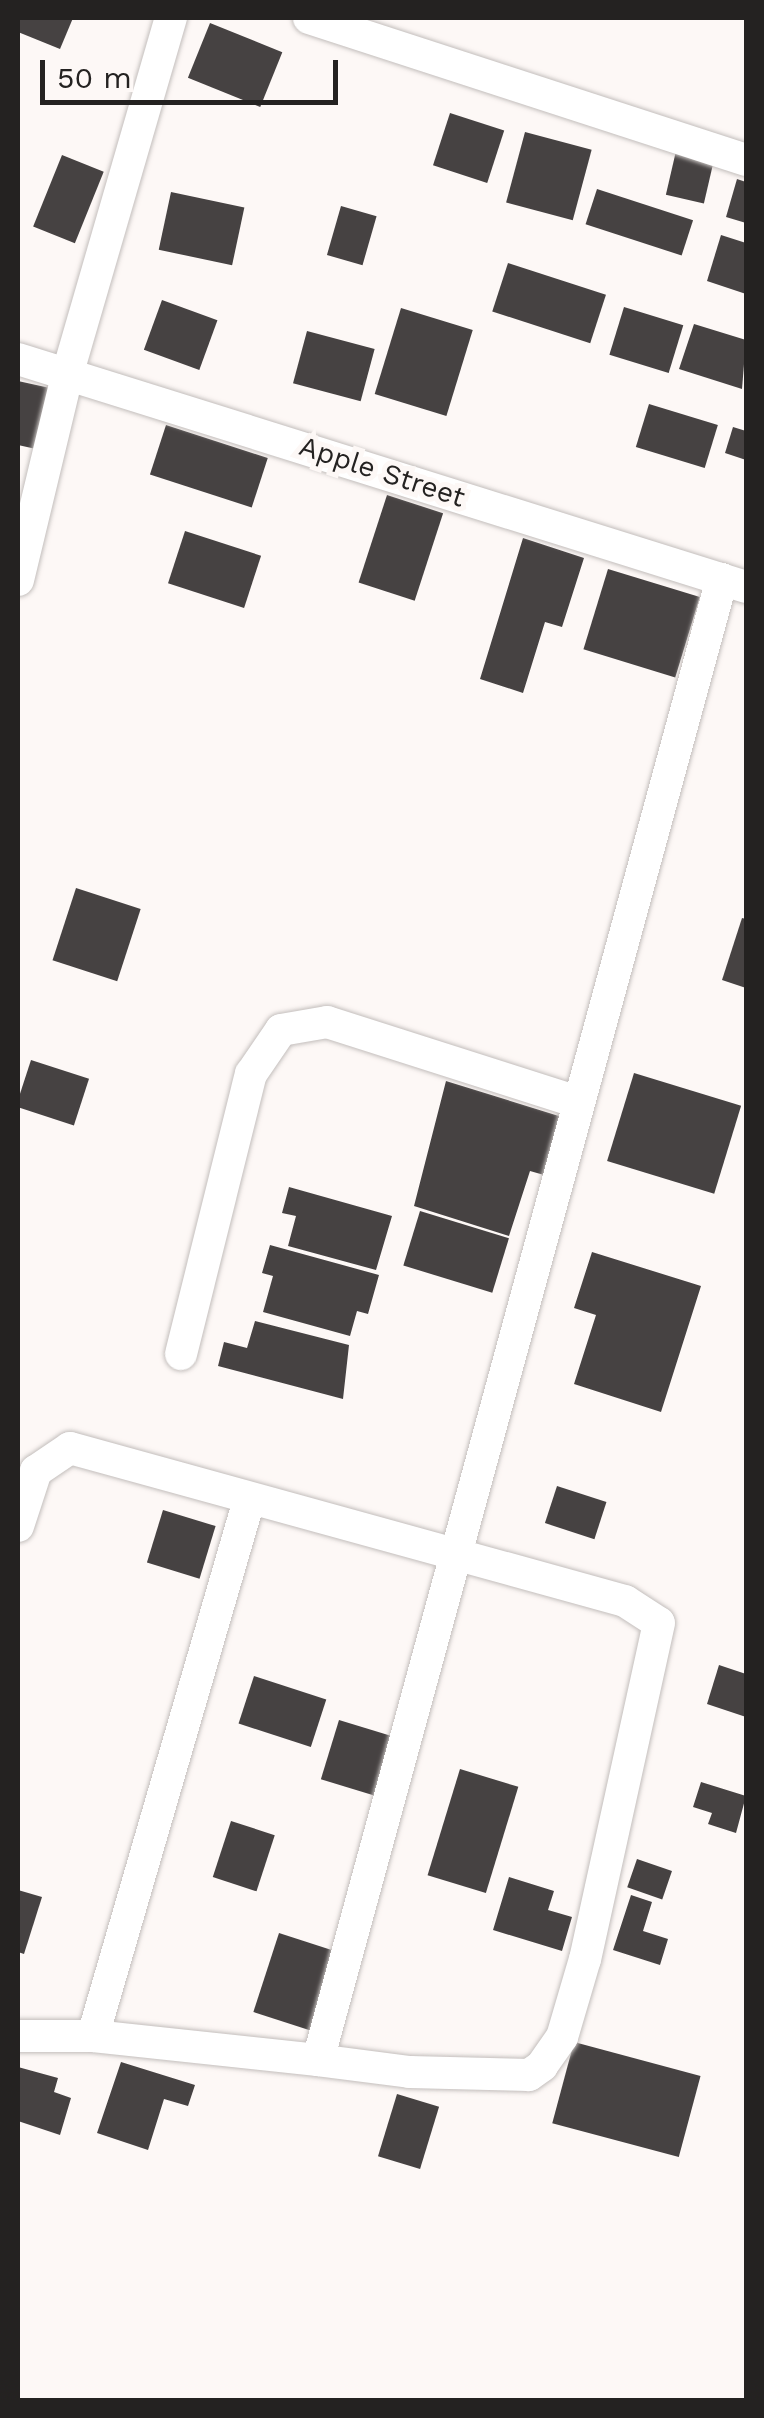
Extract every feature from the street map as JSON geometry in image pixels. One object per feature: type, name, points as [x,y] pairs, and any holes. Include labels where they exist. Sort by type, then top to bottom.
[{"type":"street","points":[[18,580],[68,372],[171,18]]},
{"type":"street","points":[[309,18],[746,160]]},
{"type":"street","name":"Apple Street","points":[[18,359],[734,583]]},
{"type":"street","points":[[318,2060],[574,1101],[734,583]]},
{"type":"street","points":[[181,1354],[252,1074],[281,1030],[328,1022],[574,1101]]},
{"type":"street","points":[[18,1526],[36,1471],[70,1448],[625,1601],[659,1623],[585,1958],[562,2037],[530,2076],[318,2060],[93,2036],[18,2036]]},
{"type":"street","points":[[93,2036],[249,1500]]},
{"type":"building","points":[[18,18],[73,18],[60,49],[18,32]]},
{"type":"building","points":[[210,23],[282,52],[260,107],[188,78]]},
{"type":"building","points":[[450,113],[504,131],[487,183],[433,165]]},
{"type":"building","points":[[525,132],[592,150],[573,220],[506,203]]},
{"type":"building","points":[[676,151],[714,160],[704,204],[666,195]]},
{"type":"building","points":[[62,155],[104,172],[75,243],[33,226]]},
{"type":"building","points":[[737,179],[746,182],[746,223],[726,217]]},
{"type":"building","points":[[597,189],[693,220],[682,255],[586,224]]},
{"type":"building","points":[[171,192],[244,208],[232,265],[159,250]]},
{"type":"building","points":[[341,206],[377,216],[363,265],[327,255]]},
{"type":"building","points":[[721,235],[746,243],[746,294],[707,281]]},
{"type":"building","points":[[508,263],[606,295],[590,343],[492,312]]},
{"type":"building","points":[[162,300],[217,320],[199,370],[144,350]]},
{"type":"building","points":[[624,307],[683,325],[669,373],[609,355]]},
{"type":"building","points":[[401,308],[473,330],[446,416],[375,394]]},
{"type":"building","points":[[694,324],[746,340],[742,389],[679,369]]},
{"type":"building","points":[[307,331],[375,349],[361,401],[293,383]]},
{"type":"building","points":[[18,381],[50,388],[36,449],[18,445]]},
{"type":"building","points":[[649,404],[718,425],[705,468],[636,447]]},
{"type":"building","points":[[166,425],[268,458],[252,508],[150,474]]},
{"type":"building","points":[[733,427],[746,431],[746,460],[725,453]]},
{"type":"building","points":[[387,495],[443,513],[415,601],[359,582]]},
{"type":"building","points":[[185,531],[261,556],[244,608],[168,583]]},
{"type":"building","points":[[523,538],[584,558],[562,627],[545,622],[523,693],[480,679]]},
{"type":"building","points":[[608,569],[700,597],[675,677],[583,649]]},
{"type":"building","points":[[76,888],[141,909],[117,981],[53,960]]},
{"type":"building","points":[[742,918],[746,919],[746,988],[722,980]]},
{"type":"building","points":[[31,1060],[89,1079],[74,1125],[18,1107]]},
{"type":"building","points":[[634,1073],[741,1106],[714,1194],[607,1161]]},
{"type":"building","points":[[446,1081],[562,1117],[544,1175],[530,1171],[509,1236],[414,1206]]},
{"type":"building","points":[[289,1187],[392,1216],[376,1270],[288,1246],[296,1216],[282,1213]]},
{"type":"building","points":[[420,1211],[509,1238],[492,1293],[403,1266]]},
{"type":"building","points":[[270,1245],[379,1275],[368,1314],[357,1311],[350,1336],[263,1312],[273,1276],[262,1273]]},
{"type":"building","points":[[592,1252],[701,1286],[661,1412],[574,1384],[596,1315],[574,1308]]},
{"type":"building","points":[[255,1321],[349,1345],[343,1399],[218,1366],[224,1342],[247,1348]]},
{"type":"building","points":[[557,1486],[606,1502],[594,1539],[545,1523]]},
{"type":"building","points":[[163,1510],[216,1526],[200,1579],[147,1563]]},
{"type":"building","points":[[719,1665],[746,1674],[746,1717],[707,1704]]},
{"type":"building","points":[[254,1676],[326,1699],[311,1747],[239,1724]]},
{"type":"building","points":[[339,1720],[402,1739],[384,1799],[321,1779]]},
{"type":"building","points":[[460,1769],[518,1787],[486,1893],[428,1875]]},
{"type":"building","points":[[701,1782],[746,1796],[736,1833],[708,1824],[712,1813],[693,1807]]},
{"type":"building","points":[[231,1821],[275,1835],[257,1891],[213,1877]]},
{"type":"building","points":[[637,1859],[672,1871],[662,1899],[627,1887]]},
{"type":"building","points":[[509,1877],[554,1891],[548,1910],[572,1917],[562,1951],[493,1930]]},
{"type":"building","points":[[18,1890],[42,1897],[24,1954],[18,1952]]},
{"type":"building","points":[[631,1895],[652,1902],[643,1931],[668,1939],[660,1965],[613,1950]]},
{"type":"building","points":[[279,1933],[341,1953],[315,2032],[253,2012]]},
{"type":"building","points":[[574,2042],[701,2076],[679,2157],[552,2123]]},
{"type":"building","points":[[121,2062],[195,2085],[188,2106],[164,2099],[148,2150],[97,2133]]},
{"type":"building","points":[[18,2067],[58,2078],[54,2092],[71,2098],[60,2135],[18,2121]]},
{"type":"building","points":[[397,2094],[439,2107],[420,2169],[378,2156]]}]
